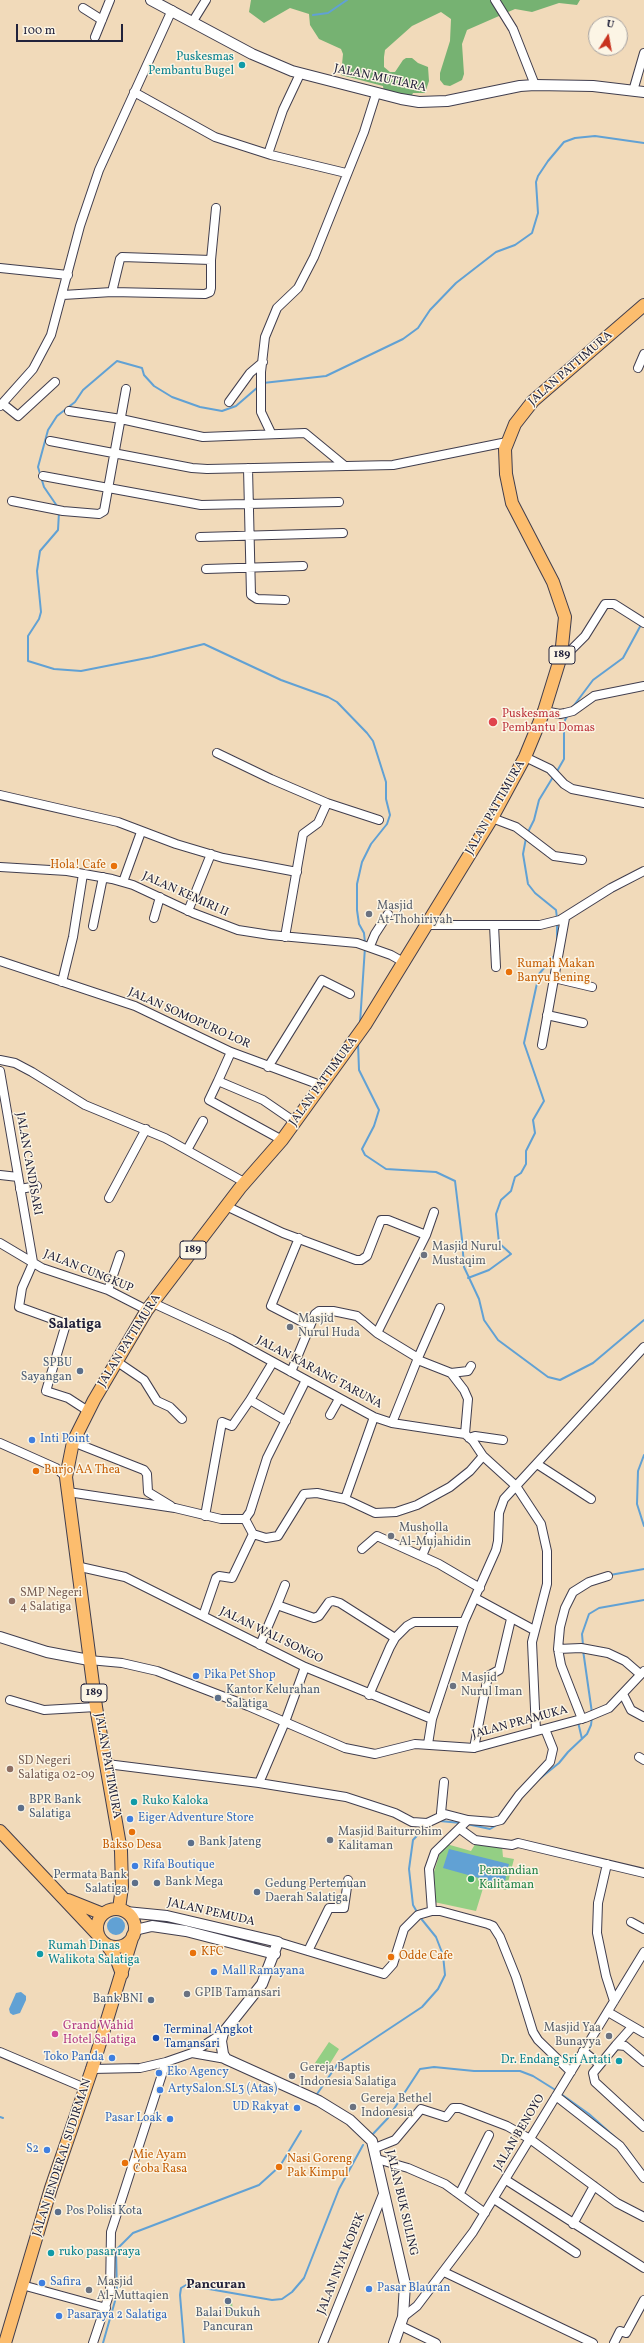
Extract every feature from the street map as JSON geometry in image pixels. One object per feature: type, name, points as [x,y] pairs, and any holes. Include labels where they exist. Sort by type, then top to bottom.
[{"type":"main road","name":"JALAN PATTIMURA","points":[[122,1911],[121,1851],[89,1660],[76,1566],[66,1476],[73,1442],[88,1411],[150,1307],[244,1182],[282,1140],[365,1026],[405,963],[492,818],[525,757],[544,711],[561,656],[565,630],[563,609],[547,568],[512,503],[504,461],[507,442],[515,424],[533,401],[644,305]]},
{"type":"main road","points":[[0,1831],[98,1934],[116,1958],[122,1974]]},
{"type":"main road","points":[[62,1897],[103,1914]]},
{"type":"main road","points":[[98,1934],[97,1923],[103,1914],[110,1910],[122,1911],[133,1920],[134,1933],[125,1944],[119,1946],[107,1945]]},
{"type":"main road","name":"JALAN JENDERAL SUDIRMAN","points":[[5,2343],[51,2188],[92,2069],[134,1933]]},
{"type":"street","points":[[95,37],[110,0]]},
{"type":"street","name":"JALAN MUTIARA","points":[[151,0],[193,21],[252,54],[300,74],[376,94],[419,102],[434,102],[520,86],[535,85],[593,86],[644,92]]},
{"type":"street","points":[[193,21],[206,0]]},
{"type":"street","points":[[495,0],[513,29],[535,85]]},
{"type":"street","points":[[83,8],[102,20]]},
{"type":"street","points":[[55,382],[18,416],[1,405],[33,369],[43,352],[63,295],[80,226],[99,170],[172,10]]},
{"type":"street","points":[[633,91],[644,53]]},
{"type":"street","points":[[268,154],[283,110],[300,74]]},
{"type":"street","points":[[134,92],[215,137],[268,154],[346,173]]},
{"type":"street","points":[[272,433],[261,412],[261,385],[265,337],[277,308],[298,288],[314,257],[346,173],[364,132],[376,94]]},
{"type":"street","points":[[63,295],[112,292],[205,294],[210,292],[211,260],[216,208]]},
{"type":"street","points":[[112,292],[122,256],[211,260]]},
{"type":"street","points":[[0,268],[68,276]]},
{"type":"street","points":[[638,368],[644,354]]},
{"type":"street","points":[[229,402],[250,373],[263,362]]},
{"type":"street","points":[[12,501],[63,511],[99,514],[104,511],[106,507],[126,389]]},
{"type":"street","points":[[69,411],[121,419],[203,437],[298,432],[309,434],[345,466]]},
{"type":"street","points":[[50,441],[192,468],[400,464],[507,442]]},
{"type":"street","points":[[248,468],[251,595],[253,598],[285,600]]},
{"type":"street","points":[[43,476],[202,505],[339,502]]},
{"type":"street","points":[[200,537],[343,533]]},
{"type":"street","points":[[206,569],[303,566]]},
{"type":"street","points":[[561,656],[585,636],[605,604],[614,604],[642,622]]},
{"type":"street","points":[[544,711],[560,714],[569,712],[594,696],[644,686]]},
{"type":"street","points":[[217,752],[271,779],[327,803],[379,820]]},
{"type":"street","points":[[525,757],[550,769],[564,784],[580,792],[618,797],[644,804]]},
{"type":"street","points":[[0,795],[118,822],[141,832],[211,854],[297,872]]},
{"type":"street","points":[[285,937],[303,834],[318,823],[327,803]]},
{"type":"street","points":[[492,818],[516,827],[554,856],[582,860]]},
{"type":"street","points":[[123,882],[141,832]]},
{"type":"street","points":[[188,911],[211,854]]},
{"type":"street","name":"JALAN KEMIRI II","points":[[0,867],[103,877],[123,882],[160,897],[188,911],[238,930],[285,937],[357,943],[369,946],[405,963]]},
{"type":"street","points":[[427,925],[540,925],[560,920],[611,888],[644,871]]},
{"type":"street","points":[[62,982],[74,936],[83,874]]},
{"type":"street","points":[[93,926],[103,877]]},
{"type":"street","points":[[154,918],[160,897]]},
{"type":"street","points":[[369,946],[374,934],[388,914]]},
{"type":"street","points":[[542,1045],[554,978],[560,920]]},
{"type":"street","points":[[494,925],[496,967]]},
{"type":"street","name":"JALAN SOMOPURO LOR","points":[[0,961],[135,1006],[231,1052],[322,1086]]},
{"type":"street","points":[[554,978],[592,987]]},
{"type":"street","points":[[268,1066],[322,980],[350,994]]},
{"type":"street","points":[[547,1015],[583,1023]]},
{"type":"street","points":[[231,1052],[209,1100],[282,1140]]},
{"type":"street","points":[[0,1060],[15,1064],[32,1072],[85,1105],[146,1129],[244,1182]]},
{"type":"street","name":"JALAN CANDISARI","points":[[0,1071],[33,1262]]},
{"type":"street","points":[[218,1081],[263,1100],[295,1122]]},
{"type":"street","points":[[187,1150],[203,1121]]},
{"type":"street","points":[[109,1198],[146,1129]]},
{"type":"street","points":[[0,1175],[18,1177]]},
{"type":"street","points":[[20,1189],[37,1186]]},
{"type":"street","points":[[226,1206],[299,1238],[361,1260],[367,1256],[381,1220],[388,1220],[426,1235]]},
{"type":"street","points":[[377,1333],[426,1235],[434,1212]]},
{"type":"street","points":[[299,1238],[271,1306],[310,1326]]},
{"type":"street","name":"JALAN CUNGKUP","points":[[0,1243],[33,1262],[65,1277],[108,1290],[150,1307]]},
{"type":"street","points":[[108,1290],[120,1254]]},
{"type":"street","points":[[33,1262],[22,1288],[19,1307],[66,1324],[46,1391],[72,1400],[88,1411]]},
{"type":"street","name":"JALAN KARANG TARUNA","points":[[150,1307],[231,1339],[374,1417],[392,1423],[467,1436],[503,1440]]},
{"type":"street","points":[[392,1423],[440,1308]]},
{"type":"street","points":[[291,1372],[313,1317],[319,1311],[333,1310],[357,1316],[377,1333],[418,1359],[451,1373],[468,1371],[471,1366]]},
{"type":"street","points":[[428,1744],[432,1719],[464,1622],[480,1588],[498,1541],[501,1507],[516,1486],[644,1347]]},
{"type":"street","points":[[116,1362],[144,1380],[157,1401],[170,1407],[182,1419]]},
{"type":"street","points":[[205,1516],[221,1423],[233,1425],[273,1362]]},
{"type":"street","points":[[451,1373],[468,1399],[467,1436],[483,1456],[516,1486],[541,1524],[547,1551],[547,1584],[534,1630],[532,1651],[536,1731]]},
{"type":"street","points":[[245,1519],[250,1512],[267,1458],[306,1380]]},
{"type":"street","points":[[330,1415],[339,1399]]},
{"type":"street","points":[[250,1400],[286,1421]]},
{"type":"street","points":[[345,1499],[374,1417]]},
{"type":"street","points":[[73,1442],[144,1470],[148,1476],[148,1492],[174,1508]]},
{"type":"street","points":[[0,1443],[56,1468],[66,1476]]},
{"type":"street","points":[[245,1519],[253,1534],[266,1538],[278,1536],[304,1494],[317,1493],[345,1499],[375,1513],[396,1512],[417,1505],[450,1487],[470,1471],[483,1456]]},
{"type":"street","points":[[537,1464],[591,1499]]},
{"type":"street","points":[[68,1492],[174,1508],[205,1516],[231,1520],[245,1519]]},
{"type":"street","points":[[203,1616],[216,1578],[219,1576],[232,1578],[253,1534]]},
{"type":"street","points":[[422,1556],[431,1534]]},
{"type":"street","points":[[362,1549],[377,1536],[422,1556],[480,1588]]},
{"type":"street","name":"JALAN WALI SONGO","points":[[76,1566],[125,1577],[305,1667],[369,1695],[432,1719]]},
{"type":"street","points":[[580,1720],[565,1680],[558,1650],[560,1627],[565,1608],[573,1592],[584,1584],[608,1576]]},
{"type":"street","points":[[260,1645],[285,1585]]},
{"type":"street","points":[[475,1598],[511,1619],[534,1630]]},
{"type":"street","points":[[277,1605],[316,1617],[329,1602],[335,1601],[395,1638]]},
{"type":"street","points":[[474,1748],[488,1676],[499,1670],[511,1619]]},
{"type":"street","points":[[369,1695],[395,1638],[414,1622],[464,1622]]},
{"type":"street","points":[[0,1636],[47,1652],[89,1660]]},
{"type":"street","points":[[558,1650],[580,1648],[591,1650],[613,1656],[642,1672]]},
{"type":"street","name":"JALAN PRAMUKA","points":[[89,1660],[122,1663],[157,1671],[285,1722],[345,1748],[367,1753],[381,1754],[415,1744],[474,1748],[580,1720],[602,1713],[609,1708],[642,1672]]},
{"type":"street","points":[[258,1783],[285,1722],[305,1667]]},
{"type":"street","points":[[623,1694],[631,1710],[644,1717]]},
{"type":"street","points":[[10,1700],[44,1710],[96,1707]]},
{"type":"street","points":[[444,1782],[440,1812],[444,1815],[465,1824],[501,1820],[519,1795],[546,1769],[553,1754],[546,1729]]},
{"type":"street","points":[[107,1764],[258,1783],[353,1799],[395,1813],[412,1822],[428,1823],[444,1815]]},
{"type":"street","points":[[465,1824],[475,1840],[515,1844],[644,1873]]},
{"type":"street","points":[[429,1911],[429,1869],[431,1860],[442,1844],[465,1824]]},
{"type":"street","points":[[607,1864],[598,1903],[598,1933],[602,1961],[614,2001]]},
{"type":"street","points":[[308,1951],[329,1908],[344,1908],[348,1880]]},
{"type":"street","name":"JALAN PEMUDA","points":[[122,1911],[167,1916],[278,1942]]},
{"type":"street","points":[[92,2069],[140,2068],[166,2062],[192,2053],[223,2033],[262,1984],[275,1954],[278,1942],[384,1974],[393,1964],[404,1929],[418,1915],[429,1911],[440,1911],[493,1926],[516,1977],[533,2032],[538,2040],[571,2072]]},
{"type":"street","points":[[631,1922],[644,1929]]},
{"type":"street","name":"JALAN PEMUDA","points":[[134,1933],[152,1926],[186,1931],[275,1954]]},
{"type":"street","name":"JALAN BENOYO","points":[[402,2322],[444,2272],[485,2213],[644,1952]]},
{"type":"street","points":[[608,2012],[644,2034]]},
{"type":"street","points":[[632,2027],[599,2064],[593,2073],[595,2082],[644,2127]]},
{"type":"street","points":[[223,2033],[222,2046],[226,2058]]},
{"type":"street","points":[[616,2045],[625,2046],[644,2062]]},
{"type":"street","points":[[583,2051],[599,2064]]},
{"type":"street","points":[[0,2052],[85,2088]]},
{"type":"street","name":"JALAN BUK SULING","points":[[192,2053],[226,2058],[316,2100],[350,2120],[368,2136],[375,2148],[383,2194],[405,2284],[402,2322],[394,2343]]},
{"type":"street","points":[[93,2343],[106,2308],[111,2284],[111,2232],[166,2062]]},
{"type":"street","points":[[558,2094],[614,2141],[644,2178]]},
{"type":"street","points":[[375,2148],[395,2140],[421,2108],[446,2117],[453,2108],[460,2108],[506,2126],[530,2139],[617,2203],[644,2217]]},
{"type":"street","points":[[460,2193],[489,2135]]},
{"type":"street","points":[[377,2159],[419,2172],[460,2193],[485,2213]]},
{"type":"street","points":[[506,2180],[644,2268]]},
{"type":"street","points":[[573,2224],[594,2186]]},
{"type":"street","name":"JALAN NYAI KOPEK","points":[[323,2343],[383,2194]]},
{"type":"street","points":[[494,2199],[576,2252]]},
{"type":"street","points":[[444,2272],[593,2343]]},
{"type":"street","points":[[22,2285],[106,2308]]},
{"type":"street","points":[[614,2343],[620,2331],[626,2333],[644,2300]]},
{"type":"street","points":[[402,2322],[436,2343]]},
{"type":"green space","points":[[251,0],[580,0],[577,5],[559,3],[532,12],[515,9],[467,30],[462,44],[464,74],[462,80],[450,86],[444,85],[440,80],[440,73],[450,41],[451,19],[441,12],[412,26],[385,50],[384,57],[384,67],[390,72],[395,72],[406,58],[412,58],[418,63],[428,67],[429,81],[425,93],[413,93],[410,99],[384,93],[383,86],[341,75],[343,54],[341,49],[319,39],[310,25],[309,14],[290,8],[264,23],[249,12]]},
{"type":"green space","name":"Pemandian Kalitaman","points":[[477,1841],[502,1846],[503,1857],[514,1859],[506,1890],[484,1885],[476,1911],[434,1902],[434,1872],[443,1843],[471,1851]]},
{"type":"green space","points":[[329,2042],[339,2049],[326,2070],[315,2063]]},
{"type":"green space","points":[[225,2301],[232,2301],[233,2315],[226,2315]]},
{"type":"water","points":[[449,1849],[509,1864],[504,1885],[443,1868]]},
{"type":"water","points":[[116,1917],[122,1920],[125,1926],[122,1932],[116,1935],[110,1932],[107,1926],[110,1920]]},
{"type":"water","points":[[21,1992],[26,1996],[26,2000],[20,2013],[13,2015],[10,2013],[9,2009],[16,1993]]},
{"type":"waterway","points":[[313,15],[328,13],[347,0]]},
{"type":"waterway","points":[[263,383],[326,376],[403,339],[418,328],[430,310],[456,283],[496,252],[515,245],[532,233],[538,213],[536,182],[538,176],[564,142],[575,138],[595,136],[644,143]]},
{"type":"waterway","points":[[57,506],[44,487],[38,467],[48,430],[57,416],[75,402],[83,390],[117,361],[142,368],[144,375],[154,386],[172,397],[200,407],[222,411],[236,406],[258,387]]},
{"type":"waterway","points":[[59,512],[58,530],[40,551],[37,571],[41,612],[39,619],[28,636],[28,661],[54,669],[81,671],[152,657],[204,644],[281,680],[328,697],[337,702],[373,741],[386,782],[386,799],[390,815],[387,824],[371,844],[362,862],[357,884],[357,910],[359,924],[364,933],[365,943]]},
{"type":"waterway","points":[[572,708],[593,680],[623,658],[642,623]]},
{"type":"waterway","points":[[556,773],[564,759],[565,720],[568,715]]},
{"type":"waterway","points":[[528,832],[534,820],[539,800],[553,777]]},
{"type":"waterway","points":[[526,838],[523,854],[528,884],[535,893],[556,910],[557,918]]},
{"type":"waterway","points":[[557,923],[557,942]]},
{"type":"waterway","points":[[360,1023],[365,947]]},
{"type":"waterway","points":[[468,1278],[489,1270],[511,1254],[499,1243],[496,1214],[501,1200],[511,1191],[515,1177],[521,1173],[526,1164],[526,1151],[535,1133],[533,1120],[544,1101],[524,1043],[539,974],[555,955]]},
{"type":"waterway","points":[[358,1043],[359,1070],[379,1110],[374,1126],[362,1149],[365,1155],[386,1169],[436,1172],[455,1181],[464,1267],[479,1299],[484,1320],[498,1340],[548,1377],[560,1380],[593,1363],[644,1320]]},
{"type":"waterway","points":[[644,1455],[638,1471],[637,1504],[644,1526]]},
{"type":"waterway","points":[[610,1575],[644,1569]]},
{"type":"waterway","points":[[564,1602],[568,1594]]},
{"type":"waterway","points":[[583,1645],[582,1634],[589,1614],[599,1608],[644,1600]]},
{"type":"waterway","points":[[583,1650],[592,1713]]},
{"type":"waterway","points":[[538,1780],[559,1763],[587,1734],[591,1725],[592,1717]]},
{"type":"waterway","points":[[578,1722],[582,1739]]},
{"type":"waterway","points":[[440,1821],[461,1823]]},
{"type":"waterway","points":[[467,1824],[490,1829],[500,1823]]},
{"type":"waterway","points":[[417,1912],[413,1905],[409,1869],[413,1840],[426,1826]]},
{"type":"waterway","points":[[317,2094],[339,2062],[422,2007],[438,1989],[445,1975],[443,1955],[436,1937],[419,1916]]},
{"type":"waterway","points":[[372,2135],[388,2118],[420,2069],[434,2067],[474,2071],[520,2071],[533,2076],[557,2091]]},
{"type":"waterway","points":[[561,2094],[589,2114],[617,2139]]},
{"type":"waterway","points":[[103,2343],[117,2294],[116,2250],[133,2233],[259,2185],[280,2166],[301,2131]]},
{"type":"waterway","points":[[184,2343],[180,2295],[181,2288],[186,2285],[272,2300],[282,2299],[292,2292],[304,2278],[339,2189],[363,2145]]},
{"type":"waterway","points":[[626,2147],[635,2160]]},
{"type":"place","name":"Puskesmas Pembantu Bugel","points":[[242,65]]},
{"type":"place","name":"Puskesmas Pembantu Domas","points":[[493,722]]},
{"type":"place","name":"Hola! Cafe","points":[[114,866]]},
{"type":"place","name":"Masjid At-Thohiriyah","points":[[369,914]]},
{"type":"place","name":"Rumah Makan Banyu Bening","points":[[509,972]]},
{"type":"place","name":"Masjid Nurul Mustaqim","points":[[424,1255]]},
{"type":"place","name":"Masjid Nurul Huda","points":[[290,1327]]},
{"type":"place","name":"SPBU Sayangan","points":[[80,1371]]},
{"type":"place","name":"Inti Point","points":[[32,1440]]},
{"type":"place","name":"Burjo AA Thea","points":[[36,1471]]},
{"type":"place","name":"Musholla Al-Mujahidin","points":[[391,1536]]},
{"type":"place","name":"SMP Negeri 4 Salatiga","points":[[12,1601]]},
{"type":"place","name":"Pika Pet Shop","points":[[196,1676]]},
{"type":"place","name":"Masjid Nurul Iman","points":[[453,1686]]},
{"type":"place","name":"Kantor Kelurahan Salatiga","points":[[218,1698]]},
{"type":"place","name":"SD Negeri Salatiga 02-09","points":[[10,1769]]},
{"type":"place","name":"Ruko Kaloka","points":[[134,1802]]},
{"type":"place","name":"BPR Bank Salatiga","points":[[21,1808]]},
{"type":"place","name":"Eiger Adventure Store","points":[[130,1819]]},
{"type":"place","name":"Bakso Desa","points":[[132,1832]]},
{"type":"place","name":"Masjid Baiturrohim Kalitaman","points":[[330,1840]]},
{"type":"place","name":"Bank Jateng","points":[[191,1843]]},
{"type":"place","name":"Rifa Boutique","points":[[135,1866]]},
{"type":"place","name":"Pemandian Kalitaman","points":[[471,1879]]},
{"type":"place","name":"Permata Bank Salatiga","points":[[135,1883]]},
{"type":"place","name":"Bank Mega","points":[[157,1883]]},
{"type":"place","name":"Gedung Pertemuan Daerah Salatiga","points":[[257,1892]]},
{"type":"place","name":"KFC","points":[[193,1953]]},
{"type":"place","name":"Rumah Dinas Walikota Salatiga","points":[[40,1954]]},
{"type":"place","name":"Odde Cafe","points":[[391,1957]]},
{"type":"place","name":"Mall Ramayana","points":[[214,1972]]},
{"type":"place","name":"GPIB Tamansari","points":[[187,1994]]},
{"type":"place","name":"Bank BNI","points":[[151,2000]]},
{"type":"place","name":"Grand Wahid Hotel Salatiga","points":[[55,2034]]},
{"type":"place","name":"Masjid Yaa Bunayya","points":[[609,2036]]},
{"type":"place","name":"Terminal Angkot Tamansari","points":[[156,2038]]},
{"type":"place","name":"Toko Panda","points":[[112,2058]]},
{"type":"place","name":"Dr. Endang Sri Artati","points":[[619,2061]]},
{"type":"place","name":"Eko Agency","points":[[159,2073]]},
{"type":"place","name":"Gereja Baptis Indonesia Salatiga","points":[[292,2076]]},
{"type":"place","name":"ArtySalon.SL3 (Atas)","points":[[160,2090]]},
{"type":"place","name":"Gereja Bethel Indonesia","points":[[353,2107]]},
{"type":"place","name":"UD Rakyat","points":[[297,2108]]},
{"type":"place","name":"Pasar Loak","points":[[170,2119]]},
{"type":"place","name":"S2","points":[[47,2150]]},
{"type":"place","name":"Mie Ayam Coba Rasa","points":[[125,2163]]},
{"type":"place","name":"Nasi Goreng Pak Kimpul","points":[[279,2167]]},
{"type":"place","name":"Pos Polisi Kota","points":[[58,2212]]},
{"type":"place","name":"ruko pasar raya","points":[[51,2253]]},
{"type":"place","name":"Safira","points":[[42,2283]]},
{"type":"place","name":"Pasar Blauran","points":[[369,2289]]},
{"type":"place","name":"Masjid Al-Muttaqien","points":[[89,2290]]},
{"type":"place","name":"Balai Dukuh Pancuran","points":[[228,2301]]},
{"type":"place","name":"Pasaraya 2 Salatiga","points":[[59,2316]]},
{"type":"district","name":"Salatiga","points":[[75,1325]]},
{"type":"district","name":"Pancuran","points":[[216,2286]]}]
